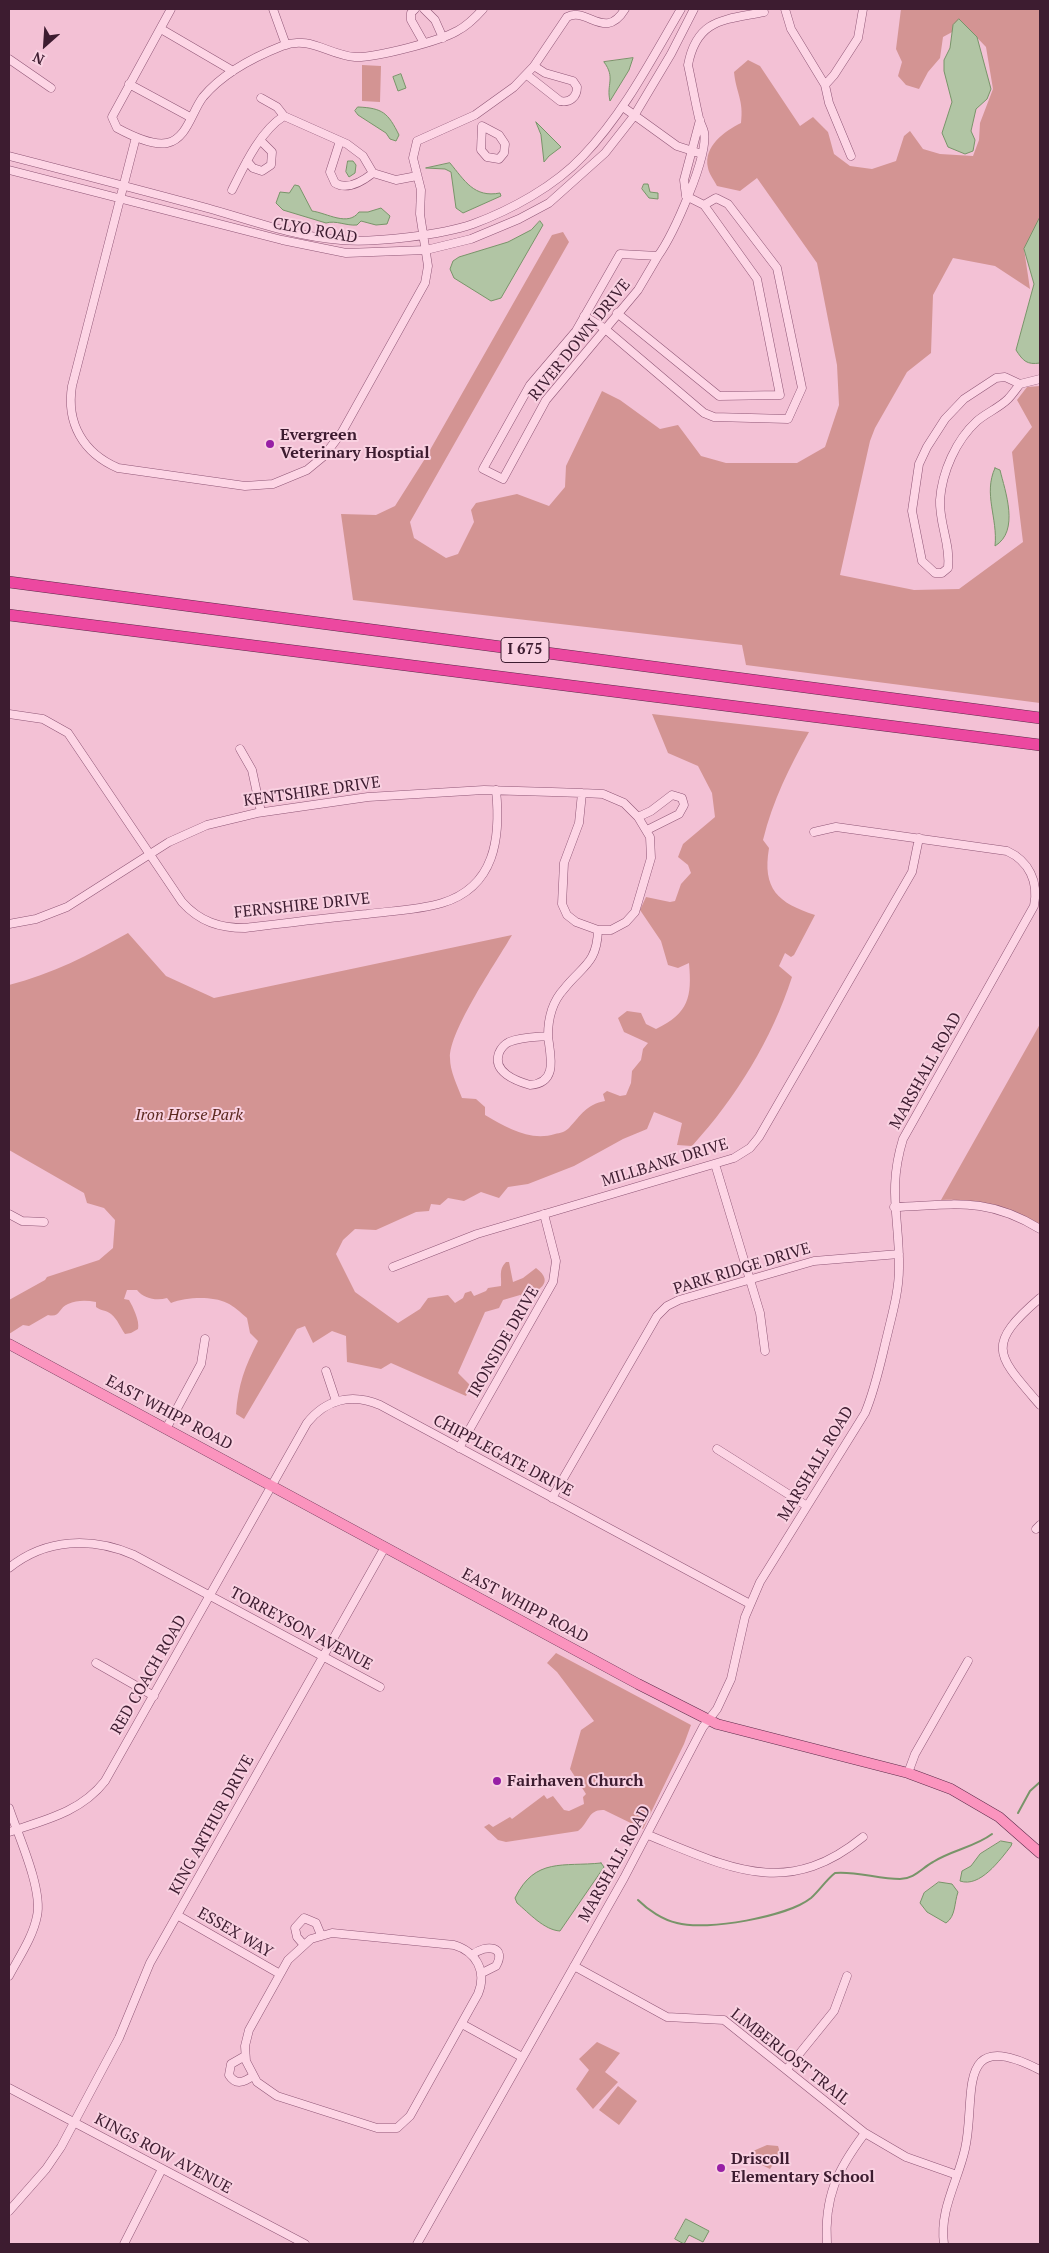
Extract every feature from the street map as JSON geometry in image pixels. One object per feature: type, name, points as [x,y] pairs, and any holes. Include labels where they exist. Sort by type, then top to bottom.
[{"type":"highway","name":"I 675","points":[[9,582],[1040,718]]},
{"type":"highway","name":"I 675","points":[[9,615],[1040,745]]},
{"type":"main road","name":"EAST WHIPP ROAD","points":[[9,1344],[717,1724],[908,1773],[951,1790],[983,1807],[1015,1829],[1040,1853]]},
{"type":"street","points":[[171,9],[114,111],[112,122],[117,128],[154,142],[168,143],[180,135],[210,89],[233,71],[286,45],[296,42],[313,43],[354,57],[443,38],[467,25],[483,9]]},
{"type":"street","points":[[273,9],[286,45]]},
{"type":"street","points":[[415,9],[411,13],[411,20],[424,43]]},
{"type":"street","points":[[424,9],[435,20],[443,38]]},
{"type":"street","points":[[136,136],[72,386],[70,406],[74,425],[90,450],[107,463],[131,471],[259,486],[284,482],[316,464],[342,432],[425,283],[428,270],[420,214],[421,190],[413,158],[417,141],[475,115],[497,101],[527,75],[567,17],[578,15],[594,22],[608,23],[618,18],[625,9]]},
{"type":"street","name":"CLYO ROAD","points":[[9,156],[301,234],[350,240],[379,240],[423,234],[472,224],[506,209],[548,185],[581,157],[623,107],[680,9]]},
{"type":"street","name":"CLYO ROAD","points":[[9,170],[282,240],[346,253],[426,250],[471,239],[519,219],[549,203],[600,158],[634,116],[671,54],[694,9]]},
{"type":"street","points":[[785,9],[791,29],[825,85],[829,103],[852,156]]},
{"type":"street","points":[[825,85],[834,76],[858,38],[863,9]]},
{"type":"street","name":"RIVER DOWN DRIVE","points":[[658,256],[620,254],[576,331],[530,385],[483,469],[503,480],[546,400],[604,328],[638,290],[673,232],[686,196],[694,183],[702,154],[705,133],[700,120],[688,65],[690,56],[708,26],[748,12],[764,12]]},
{"type":"street","points":[[161,29],[233,71]]},
{"type":"street","points":[[9,59],[51,88]]},
{"type":"street","points":[[527,75],[560,101],[568,101],[574,96],[577,87],[573,81],[545,73],[534,66]]},
{"type":"street","points":[[129,84],[190,117]]},
{"type":"street","points":[[261,98],[277,107],[284,116],[357,150],[373,173],[396,180],[417,176]]},
{"type":"street","points":[[623,107],[677,146],[702,154]]},
{"type":"street","points":[[475,115],[482,126]]},
{"type":"street","points":[[232,190],[247,161],[261,141],[271,127],[284,116]]},
{"type":"street","name":"RIVER DOWN DRIVE","points":[[686,196],[684,180],[700,120]]},
{"type":"street","points":[[247,161],[253,168],[262,171],[271,165],[272,152],[261,141]]},
{"type":"street","points":[[340,141],[330,172],[335,184],[348,186],[360,182],[373,173]]},
{"type":"street","points":[[617,313],[719,396],[780,394],[757,279],[704,204],[686,196]]},
{"type":"street","points":[[584,316],[604,328],[704,413],[714,417],[788,419],[802,388],[777,268],[728,204],[716,198],[704,204]]},
{"type":"street","points":[[1020,384],[1010,398],[977,422],[961,441],[949,462],[943,479],[940,500],[941,523],[950,556],[948,568],[942,573],[935,573],[922,561],[912,511],[919,464],[927,447],[945,419],[964,398],[996,378],[1005,377],[1020,384],[1040,379]]},
{"type":"street","name":"FERNSHIRE DRIVE","points":[[9,714],[43,719],[68,733],[189,910],[205,921],[224,927],[245,928],[432,906],[462,894],[487,868],[497,836],[496,790]]},
{"type":"street","points":[[240,749],[252,770],[261,812]]},
{"type":"street","name":"KENTSHIRE DRIVE","points":[[9,924],[36,919],[68,907],[169,842],[201,827],[261,812],[368,796],[496,790],[582,793],[614,798],[624,803],[638,817],[647,830]]},
{"type":"street","points":[[582,793],[579,822],[564,863],[562,904],[571,919],[598,930],[618,927],[626,922],[635,912],[652,853],[647,830],[680,812],[684,805],[682,798],[672,795],[651,811],[638,817]]},
{"type":"street","name":"MARSHALL ROAD","points":[[416,2244],[648,1835],[687,1756],[717,1709],[731,1679],[750,1604],[760,1582],[859,1424],[871,1399],[896,1296],[899,1254],[894,1207],[895,1171],[907,1131],[1030,914],[1036,897],[1035,885],[1030,870],[1014,854],[999,848],[836,827],[814,832]]},
{"type":"street","name":"MILLBANK DRIVE","points":[[393,1267],[477,1234],[715,1164],[742,1154],[760,1137],[912,872],[919,838]]},
{"type":"street","points":[[548,1036],[514,1040],[504,1045],[498,1057],[500,1068],[504,1074],[530,1085],[546,1079],[551,1070],[548,1036],[554,1005],[564,989],[591,962],[596,950],[598,930]]},
{"type":"street","points":[[715,1164],[760,1313],[766,1351]]},
{"type":"street","points":[[894,1207],[950,1203],[979,1205],[1011,1214],[1040,1230]]},
{"type":"street","points":[[9,1214],[22,1221],[44,1222]]},
{"type":"street","name":"IRONSIDE DRIVE","points":[[459,1448],[553,1282],[556,1261],[544,1214]]},
{"type":"street","name":"PARK RIDGE DRIVE","points":[[552,1498],[661,1311],[679,1300],[827,1258],[899,1254]]},
{"type":"street","points":[[1040,1298],[1009,1327],[1003,1349],[1010,1371],[1040,1406]]},
{"type":"street","points":[[166,1429],[201,1364],[205,1339]]},
{"type":"street","points":[[326,1371],[336,1401]]},
{"type":"street","name":"CHIPPLEGATE DRIVE","points":[[272,1486],[307,1423],[321,1408],[336,1401],[351,1398],[372,1402],[750,1604]]},
{"type":"street","points":[[717,1450],[807,1506]]},
{"type":"street","name":"RED COACH ROAD","points":[[12,1831],[64,1813],[93,1795],[109,1774],[272,1486]]},
{"type":"street","name":"TORREYSON AVENUE","points":[[9,1568],[25,1557],[50,1547],[75,1542],[99,1544],[134,1555],[380,1687]]},
{"type":"street","name":"KING ARTHUR DRIVE","points":[[9,2210],[46,2169],[74,2122],[119,2038],[150,1963],[385,1547]]},
{"type":"street","points":[[908,1773],[915,1754],[968,1661]]},
{"type":"street","points":[[96,1663],[154,1696]]},
{"type":"street","points":[[9,1808],[12,1831],[37,1891],[38,1906],[32,1932],[9,1976]]},
{"type":"street","points":[[648,1835],[730,1867],[764,1873],[793,1872],[817,1865],[843,1852],[863,1837]]},
{"type":"street","name":"ESSEX WAY","points":[[177,1915],[280,1974]]},
{"type":"street","points":[[303,1944],[297,1936],[295,1928],[304,1918],[316,1923],[321,1935]]},
{"type":"street","points":[[346,1933],[454,1945],[472,1955],[482,1973],[480,1988],[462,2024],[410,2116],[402,2125],[391,2129],[377,2128],[278,2096],[263,2088],[253,2076],[246,2056],[249,2030],[288,1960],[303,1944],[321,1935],[346,1933]]},
{"type":"street","points":[[472,1955],[483,1947],[492,1948],[496,1951],[498,1960],[496,1966],[482,1973]]},
{"type":"street","name":"LIMBERLOST TRAIL","points":[[574,1966],[667,2017],[724,2020],[865,2133],[906,2157],[957,2175]]},
{"type":"street","points":[[787,2069],[834,2011],[847,1976]]},
{"type":"street","points":[[462,2024],[522,2058]]},
{"type":"street","points":[[944,2244],[944,2214],[968,2134],[971,2082],[977,2068],[991,2057],[1002,2055],[1020,2059],[1040,2070]]},
{"type":"street","points":[[246,2056],[231,2064],[229,2075],[236,2082],[253,2076]]},
{"type":"street","name":"KINGS ROW AVENUE","points":[[9,2088],[305,2244]]},
{"type":"street","points":[[827,2244],[827,2216],[832,2188],[842,2165],[865,2133]]},
{"type":"street","points":[[124,2244],[162,2169]]},
{"type":"green space","points":[[901,9],[1040,9],[1040,217],[1024,249],[1030,289],[995,266],[953,258],[933,295],[931,353],[907,372],[875,428],[870,441],[840,575],[914,590],[959,589],[1023,542],[1012,452],[1032,427],[1017,400],[1027,387],[1040,386],[1040,703],[746,665],[742,645],[353,600],[341,514],[376,515],[395,506],[426,457],[552,235],[563,232],[569,242],[410,522],[414,538],[446,558],[458,554],[474,522],[471,510],[476,503],[517,494],[549,506],[565,487],[566,466],[602,391],[620,400],[660,429],[678,425],[701,456],[726,463],[797,463],[825,447],[839,405],[837,365],[817,263],[757,178],[740,191],[717,186],[710,175],[707,160],[712,146],[717,140],[728,130],[741,123],[741,102],[734,72],[748,60],[760,66],[800,126],[813,117],[828,132],[834,154],[850,166],[872,169],[896,161],[904,136],[910,131],[923,149],[940,154],[973,156],[979,140],[980,123],[993,89],[986,47],[965,25],[943,37],[940,58],[928,72],[919,89],[906,85],[898,76],[902,62],[896,49]]},
{"type":"green space","points":[[362,65],[381,66],[380,102],[362,101]]},
{"type":"green space","name":"Iron Horse Park","points":[[652,714],[809,732],[782,784],[763,840],[769,848],[768,874],[776,892],[791,905],[815,915],[794,955],[791,957],[785,953],[779,966],[792,977],[784,1000],[763,1045],[738,1088],[692,1146],[677,1145],[682,1123],[654,1112],[647,1129],[623,1139],[574,1166],[528,1184],[508,1187],[499,1198],[481,1192],[464,1201],[448,1198],[440,1205],[431,1204],[429,1211],[416,1212],[376,1230],[355,1229],[343,1240],[336,1254],[355,1292],[398,1323],[420,1309],[428,1298],[448,1295],[455,1303],[463,1298],[465,1293],[471,1291],[474,1296],[486,1291],[488,1288],[501,1286],[501,1271],[506,1262],[509,1262],[513,1282],[523,1278],[536,1268],[542,1273],[544,1282],[539,1289],[525,1297],[520,1295],[503,1300],[499,1308],[485,1312],[458,1373],[471,1386],[466,1396],[391,1363],[381,1369],[347,1362],[346,1336],[332,1331],[313,1343],[305,1326],[297,1329],[244,1419],[236,1414],[238,1394],[249,1359],[258,1341],[250,1333],[247,1318],[230,1304],[207,1298],[171,1303],[167,1298],[151,1298],[137,1290],[127,1290],[124,1299],[129,1300],[131,1303],[138,1322],[138,1329],[131,1333],[125,1334],[111,1314],[96,1307],[96,1302],[85,1301],[68,1304],[57,1314],[48,1315],[29,1326],[23,1325],[9,1334],[9,1300],[45,1280],[47,1277],[99,1260],[113,1248],[115,1220],[104,1208],[87,1203],[84,1193],[9,1150],[9,985],[25,981],[70,963],[128,933],[166,976],[214,998],[512,935],[465,1014],[452,1046],[451,1068],[462,1098],[476,1099],[485,1107],[485,1115],[518,1132],[527,1135],[546,1136],[561,1133],[589,1107],[605,1101],[603,1094],[607,1091],[620,1096],[626,1095],[631,1083],[632,1071],[641,1060],[643,1049],[648,1043],[624,1032],[618,1018],[627,1011],[641,1013],[646,1024],[656,1029],[676,1017],[682,1010],[689,995],[690,985],[689,963],[678,968],[668,965],[661,941],[640,910],[646,897],[670,902],[675,901],[681,884],[691,873],[688,865],[678,857],[683,844],[715,817],[712,793],[698,766],[668,753]]},
{"type":"green space","points":[[1040,1024],[1040,1225],[1005,1208],[967,1200],[941,1200]]},
{"type":"green space","points":[[556,1653],[691,1725],[684,1744],[643,1829],[604,1810],[599,1810],[592,1814],[578,1831],[506,1842],[498,1840],[484,1827],[489,1824],[493,1827],[510,1817],[512,1819],[544,1795],[547,1799],[553,1796],[564,1810],[569,1811],[584,1804],[583,1797],[586,1794],[570,1769],[581,1730],[594,1721],[557,1672],[547,1663]]},
{"type":"green space","points":[[597,2042],[620,2053],[605,2072],[618,2082],[593,2109],[576,2089],[589,2070],[579,2059]]},
{"type":"green space","points":[[618,2086],[637,2101],[619,2125],[599,2110]]},
{"type":"green space","points":[[767,2145],[778,2146],[779,2149],[777,2158],[770,2169],[758,2163],[752,2155],[753,2151]]},
{"type":"shaded area","points":[[959,19],[977,37],[991,89],[987,99],[976,109],[971,131],[975,140],[973,151],[965,154],[948,147],[942,133],[952,102],[944,71],[944,60],[950,48],[953,25]]},
{"type":"shaded area","points":[[633,58],[629,70],[610,101],[610,77],[604,62]]},
{"type":"shaded area","points":[[401,74],[406,88],[398,91],[393,77]]},
{"type":"shaded area","points":[[358,107],[379,110],[384,113],[399,135],[396,141],[390,139],[386,133],[358,115],[355,111]]},
{"type":"shaded area","points":[[536,122],[561,147],[544,162],[541,135]]},
{"type":"shaded area","points":[[348,161],[353,161],[356,165],[355,173],[349,177],[346,172]]},
{"type":"shaded area","points":[[450,163],[471,187],[483,193],[500,193],[501,196],[463,213],[456,208],[451,172],[445,169],[426,168]]},
{"type":"shaded area","points":[[644,184],[648,184],[650,192],[658,193],[658,199],[649,198],[642,189]]},
{"type":"shaded area","points":[[295,185],[299,186],[312,211],[343,219],[354,216],[359,212],[368,212],[381,208],[390,216],[387,224],[376,225],[361,221],[357,225],[353,225],[334,222],[326,223],[283,210],[276,203],[280,192],[289,193]]},
{"type":"shaded area","points":[[1040,217],[1040,363],[1029,363],[1016,350],[1034,284],[1024,249]]},
{"type":"shaded area","points":[[540,221],[543,225],[501,298],[491,301],[454,278],[450,269],[453,261],[459,257],[508,242],[531,230]]},
{"type":"shaded area","points":[[995,468],[1000,470],[1009,510],[1009,521],[1003,539],[995,546],[995,526],[990,487]]},
{"type":"shaded area","points":[[1001,1841],[1012,1843],[989,1871],[975,1880],[960,1881],[962,1871],[971,1866],[980,1854]]},
{"type":"shaded area","points":[[601,1863],[604,1867],[560,1931],[548,1928],[517,1903],[515,1898],[523,1885],[541,1870],[562,1865]]},
{"type":"shaded area","points":[[939,1882],[952,1884],[958,1892],[952,1917],[946,1923],[927,1912],[920,1903],[924,1893]]},
{"type":"shaded area","points":[[686,2219],[709,2231],[703,2242],[689,2235],[684,2244],[675,2239]]},
{"type":"waterway","points":[[1018,1813],[1030,1791],[1040,1782]]},
{"type":"waterway","points":[[638,1900],[666,1920],[677,1923],[707,1925],[746,1921],[800,1905],[811,1898],[835,1873],[905,1879],[940,1858],[992,1834]]},
{"type":"place","name":"Evergreen Veterinary Hosptial","points":[[270,444]]},
{"type":"place","name":"Fairhaven Church","points":[[497,1781]]},
{"type":"place","name":"Driscoll Elementary School","points":[[721,2168]]}]
